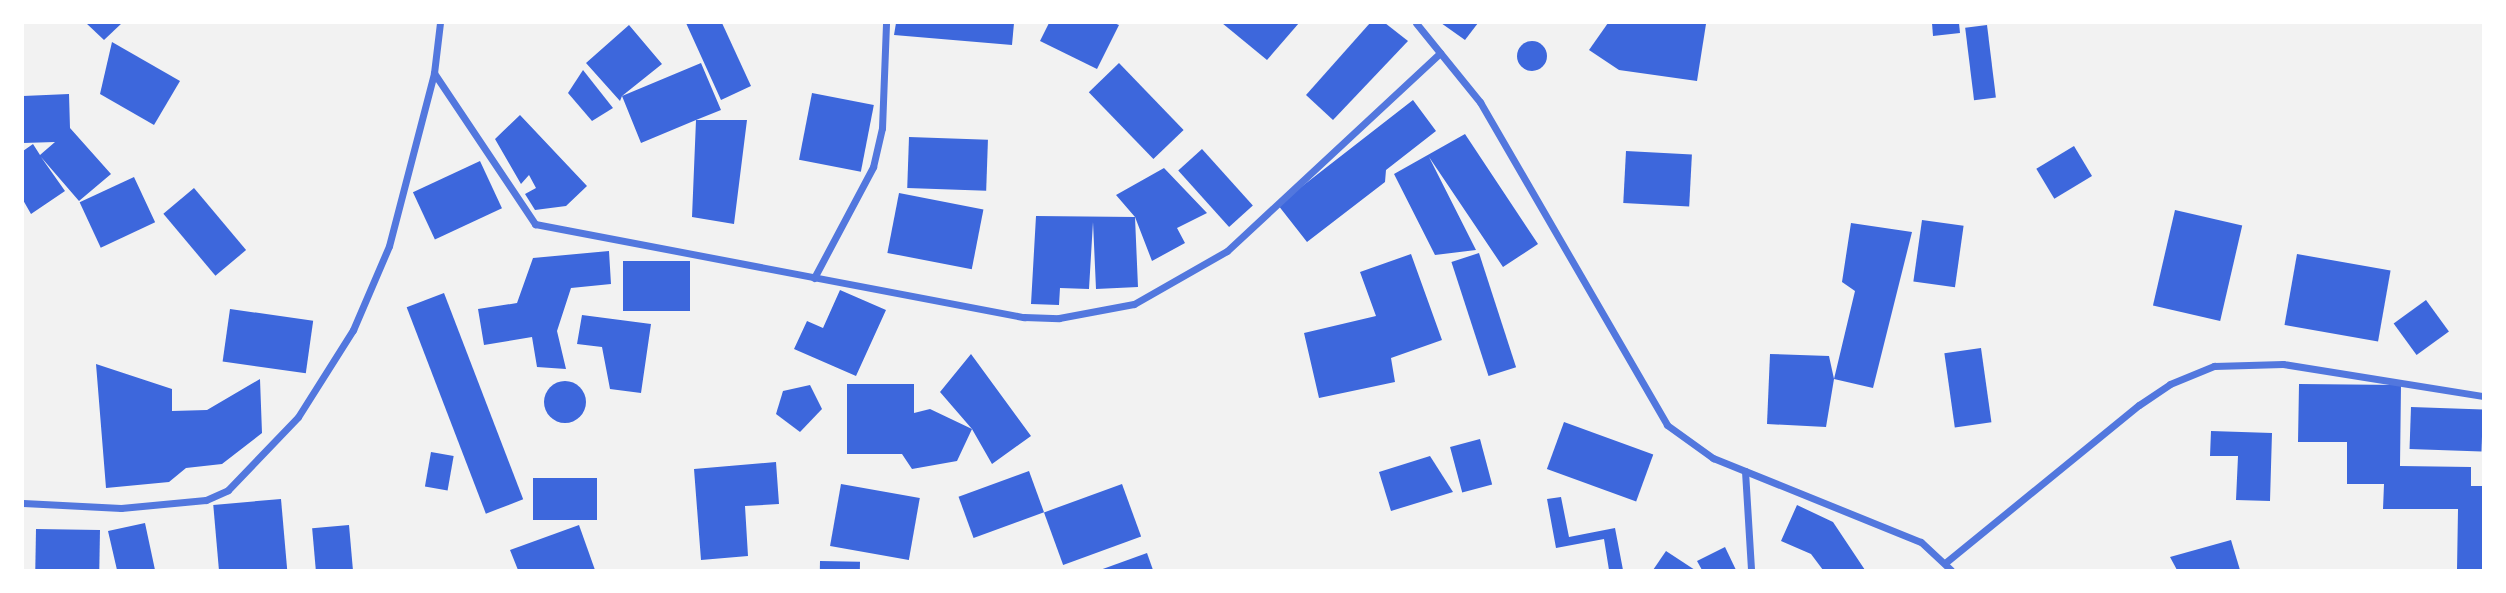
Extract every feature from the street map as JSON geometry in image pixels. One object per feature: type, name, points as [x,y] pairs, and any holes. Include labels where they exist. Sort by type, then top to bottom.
[{"type":"street","points":[[23,503],[121,508],[206,500],[245,472],[298,417],[353,330],[389,246],[434,73],[440,23]]},
{"type":"street","points":[[814,278],[873,167],[882,128],[886,23]]},
{"type":"street","points":[[1416,23],[1480,102],[1656,409],[1690,447],[1921,542],[1951,570]]},
{"type":"street","points":[[434,73],[536,223],[1024,317],[1091,315],[1135,304],[1227,251],[1440,53]]},
{"type":"street","points":[[1945,563],[2139,405],[2170,384],[2214,366],[2283,364],[2483,396]]},
{"type":"street","points":[[1745,471],[1751,570]]},
{"type":"building","points":[[86,23],[122,23],[104,40]]},
{"type":"building","points":[[686,23],[722,23],[751,86],[721,100]]},
{"type":"building","points":[[896,23],[1014,23],[1012,45],[894,35]]},
{"type":"building","points":[[1049,23],[1119,25],[1097,69],[1040,41]]},
{"type":"building","points":[[1222,23],[1299,23],[1267,60]]},
{"type":"building","points":[[1370,23],[1385,23],[1408,41],[1333,120],[1306,95]]},
{"type":"building","points":[[1441,23],[1478,23],[1465,40]]},
{"type":"building","points":[[1608,23],[1706,24],[1697,81],[1619,70],[1589,50]]},
{"type":"building","points":[[1932,23],[1959,23],[1960,33],[1933,36]]},
{"type":"building","points":[[629,25],[662,64],[622,96],[620,101],[586,63]]},
{"type":"building","points":[[1987,25],[1996,97],[1974,100],[1965,28]]},
{"type":"building","points":[[1532,41],[1543,45],[1547,56],[1543,67],[1532,71],[1521,67],[1517,56],[1521,45]]},
{"type":"building","points":[[112,42],[180,81],[154,125],[100,94]]},
{"type":"building","points":[[701,63],[721,110],[641,143],[622,96]]},
{"type":"building","points":[[1119,63],[1184,130],[1153,159],[1089,92]]},
{"type":"building","points":[[583,70],[613,108],[592,121],[568,93]]},
{"type":"building","points":[[812,93],[874,105],[861,172],[799,160]]},
{"type":"building","points":[[69,94],[70,128],[111,174],[79,201],[41,157],[65,191],[31,214],[23,200],[23,151],[33,144],[40,155],[55,142],[23,143],[23,96]]},
{"type":"building","points":[[1413,100],[1436,131],[1386,170],[1385,182],[1307,242],[1278,205]]},
{"type":"building","points":[[520,115],[587,186],[566,206],[535,210],[525,194],[536,188],[529,175],[521,184],[495,139]]},
{"type":"building","points":[[696,120],[747,120],[734,224],[692,217]]},
{"type":"building","points":[[1465,134],[1538,244],[1503,267],[1429,157],[1476,250],[1435,255],[1394,174]]},
{"type":"building","points":[[909,137],[988,140],[986,191],[907,188]]},
{"type":"building","points":[[2074,146],[2092,176],[2054,199],[2036,169]]},
{"type":"building","points":[[1202,149],[1253,205],[1229,227],[1178,170]]},
{"type":"building","points":[[1626,151],[1692,154],[1689,206],[1623,203]]},
{"type":"building","points":[[480,161],[502,208],[435,239],[413,192]]},
{"type":"building","points":[[1164,168],[1207,213],[1177,228],[1185,243],[1152,261],[1135,217],[1116,195]]},
{"type":"building","points":[[134,177],[155,222],[101,248],[80,202]]},
{"type":"building","points":[[194,188],[246,250],[215,276],[163,214]]},
{"type":"building","points":[[899,193],[983,209],[972,269],[887,253]]},
{"type":"building","points":[[2175,210],[2242,226],[2220,321],[2153,305]]},
{"type":"building","points":[[1036,216],[1135,217],[1138,287],[1096,289],[1093,222],[1089,289],[1060,288],[1059,305],[1031,304]]},
{"type":"building","points":[[1922,220],[1964,226],[1955,287],[1913,281]]},
{"type":"building","points":[[1851,223],[1912,232],[1873,388],[1834,379],[1855,291],[1842,282]]},
{"type":"building","points":[[609,251],[611,284],[571,288],[557,331],[566,369],[537,367],[532,337],[484,345],[478,309],[517,303],[533,258]]},
{"type":"building","points":[[1479,253],[1516,367],[1489,376],[1451,262]]},
{"type":"building","points":[[1411,254],[1442,340],[1391,358],[1395,382],[1319,398],[1304,333],[1376,316],[1360,272]]},
{"type":"building","points":[[2297,254],[2391,270],[2378,341],[2284,325]]},
{"type":"building","points":[[623,261],[690,261],[690,311],[623,311]]},
{"type":"building","points":[[840,290],[886,310],[856,376],[794,349],[807,321],[823,328]]},
{"type":"building","points":[[444,293],[523,499],[486,514],[407,307]]},
{"type":"building","points":[[2426,300],[2449,332],[2417,355],[2394,324]]},
{"type":"building","points":[[230,309],[313,321],[306,373],[223,361]]},
{"type":"building","points":[[582,315],[651,324],[641,393],[610,389],[602,347],[577,344]]},
{"type":"building","points":[[1981,348],[1991,422],[1955,427],[1944,353]]},
{"type":"building","points":[[971,354],[1031,436],[992,464],[972,429],[940,392]]},
{"type":"building","points":[[1770,354],[1829,356],[1834,379],[1826,427],[1767,424]]},
{"type":"building","points":[[96,364],[172,389],[172,411],[207,410],[260,379],[262,433],[222,464],[186,468],[169,482],[106,488]]},
{"type":"building","points":[[565,381],[580,387],[586,402],[580,417],[565,423],[550,417],[544,402],[550,387]]},
{"type":"building","points":[[847,384],[914,384],[914,413],[930,409],[972,429],[957,461],[912,469],[902,454],[847,454]]},
{"type":"building","points":[[2299,384],[2401,385],[2400,466],[2471,467],[2471,486],[2483,486],[2483,570],[2457,570],[2458,509],[2383,509],[2384,484],[2347,484],[2347,442],[2298,442]]},
{"type":"building","points":[[810,385],[822,409],[800,432],[776,414],[783,391]]},
{"type":"building","points":[[2411,407],[2483,410],[2481,451],[2410,449]]},
{"type":"building","points":[[1564,422],[1653,454],[1636,501],[1547,469]]},
{"type":"building","points":[[2211,431],[2272,433],[2270,501],[2236,500],[2238,456],[2210,456]]},
{"type":"building","points":[[1480,439],[1492,484],[1462,492],[1450,447]]},
{"type":"building","points":[[431,452],[454,456],[448,490],[425,486]]},
{"type":"building","points":[[1430,456],[1453,492],[1391,511],[1379,472]]},
{"type":"building","points":[[776,462],[779,504],[745,506],[748,556],[701,560],[694,469]]},
{"type":"building","points":[[1029,471],[1044,512],[974,538],[959,497]]},
{"type":"building","points":[[533,478],[597,478],[597,520],[533,520]]},
{"type":"building","points":[[841,484],[920,498],[909,560],[830,546]]},
{"type":"building","points":[[1122,484],[1141,537],[1063,565],[1044,512]]},
{"type":"building","points":[[1561,497],[1569,537],[1615,528],[1623,570],[1609,570],[1604,539],[1556,548],[1547,499]]},
{"type":"building","points":[[281,499],[287,570],[219,570],[213,505]]},
{"type":"building","points":[[1797,505],[1833,522],[1865,570],[1823,570],[1811,554],[1781,541]]},
{"type":"building","points":[[145,523],[155,570],[117,570],[108,531]]},
{"type":"building","points":[[349,525],[353,570],[316,570],[312,528]]},
{"type":"building","points":[[579,525],[595,570],[518,570],[510,550]]},
{"type":"building","points":[[36,529],[100,530],[99,570],[35,570]]},
{"type":"building","points":[[2231,540],[2240,570],[2177,570],[2170,557]]},
{"type":"building","points":[[1725,547],[1736,570],[1702,570],[1697,561]]},
{"type":"building","points":[[1666,551],[1695,570],[1653,570]]},
{"type":"building","points":[[1147,553],[1153,570],[1100,570]]},
{"type":"building","points":[[820,561],[860,562],[860,570],[820,570]]}]
